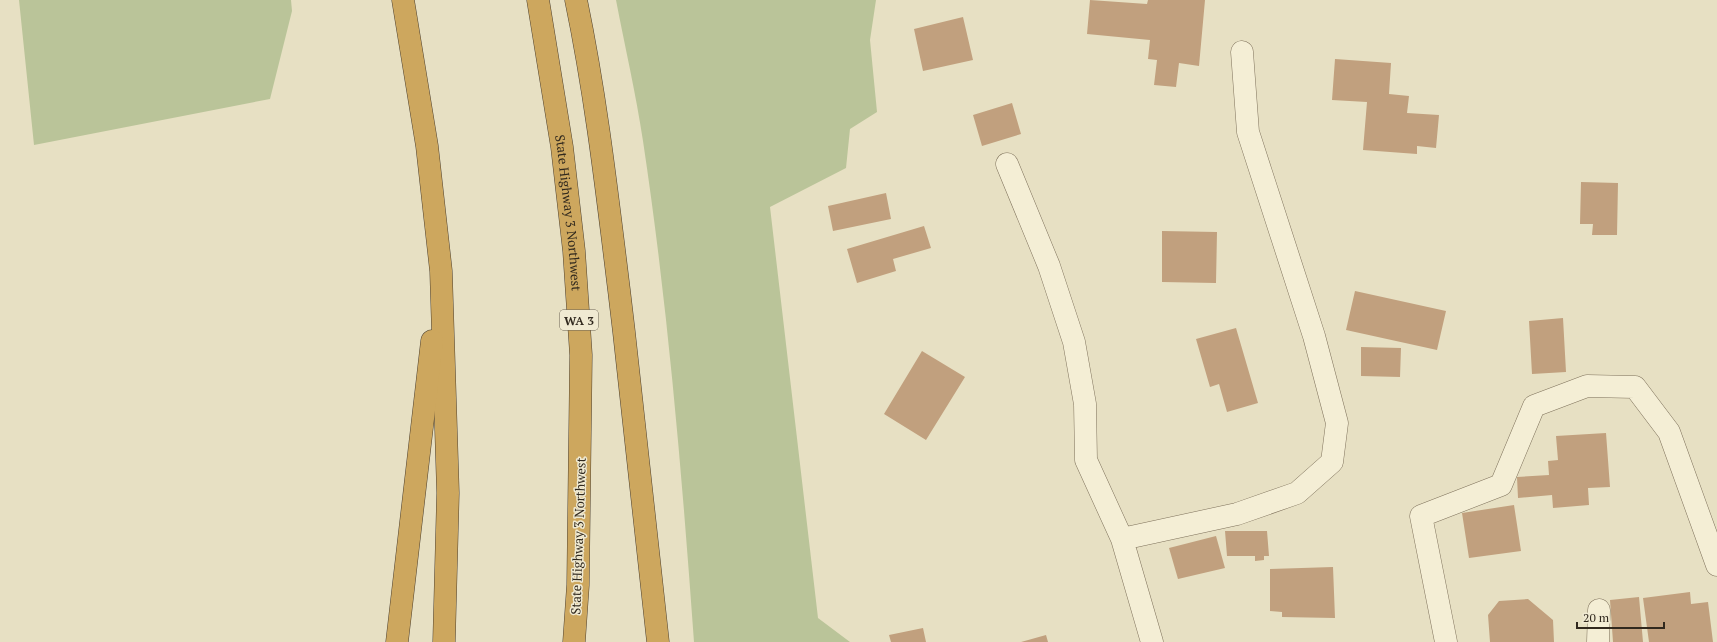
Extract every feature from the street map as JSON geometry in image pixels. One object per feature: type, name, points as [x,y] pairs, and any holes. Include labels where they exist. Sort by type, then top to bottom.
[{"type":"highway","points":[[403,0],[426,138],[441,271],[448,493],[444,642]]},
{"type":"highway","name":"State Highway 3 Northwest","points":[[538,0],[562,147],[574,251],[581,355],[578,584],[574,642]]},
{"type":"highway","points":[[576,0],[586,45],[606,176],[637,439],[658,642]]},
{"type":"highway","points":[[396,642],[441,271]]},
{"type":"street","points":[[1122,539],[1237,514],[1297,493],[1332,462],[1337,423],[1314,336],[1248,132],[1242,52]]},
{"type":"street","points":[[1007,164],[1049,266],[1074,342],[1085,404],[1086,460],[1122,539],[1152,642]]},
{"type":"street","points":[[1446,642],[1421,516],[1501,485],[1534,406],[1587,386],[1635,387],[1670,432],[1717,565]]},
{"type":"street","points":[[1598,642],[1599,610]]},
{"type":"green space","points":[[19,0],[291,0],[292,11],[270,99],[34,145]]},
{"type":"green space","points":[[616,0],[876,0],[870,40],[877,112],[850,129],[846,168],[770,207],[818,618],[850,642],[694,642],[679,454],[660,266],[640,123]]},
{"type":"building","points":[[1090,0],[1147,4],[1148,0],[1205,0],[1199,66],[1179,63],[1176,87],[1154,85],[1157,60],[1148,59],[1150,40],[1087,34]]},
{"type":"building","points":[[963,17],[973,60],[923,71],[914,29]]},
{"type":"building","points":[[1335,59],[1391,63],[1389,94],[1409,96],[1407,113],[1439,115],[1436,148],[1417,146],[1417,154],[1363,150],[1367,102],[1332,100]]},
{"type":"building","points":[[1012,103],[1021,134],[982,146],[973,115]]},
{"type":"building","points":[[1581,182],[1618,183],[1617,235],[1592,235],[1593,224],[1580,224]]},
{"type":"building","points":[[886,193],[891,219],[833,231],[828,206]]},
{"type":"building","points":[[924,226],[931,248],[893,259],[896,271],[857,283],[847,249]]},
{"type":"building","points":[[1162,231],[1217,232],[1216,283],[1162,282]]},
{"type":"building","points":[[1355,291],[1446,311],[1437,350],[1346,330]]},
{"type":"building","points":[[1563,318],[1566,372],[1532,374],[1529,321]]},
{"type":"building","points":[[1236,328],[1258,403],[1227,412],[1219,384],[1210,387],[1196,339]]},
{"type":"building","points":[[1361,347],[1401,348],[1400,377],[1361,376]]},
{"type":"building","points":[[922,351],[965,377],[926,440],[884,414]]},
{"type":"building","points":[[1606,433],[1610,487],[1588,488],[1589,505],[1553,508],[1552,495],[1518,498],[1517,477],[1549,475],[1548,461],[1558,460],[1556,436]]},
{"type":"building","points":[[1514,505],[1521,551],[1469,558],[1462,513]]},
{"type":"building","points":[[1225,531],[1267,531],[1269,556],[1264,556],[1264,560],[1255,561],[1255,556],[1227,556]]},
{"type":"building","points":[[1216,536],[1225,568],[1178,579],[1169,548]]},
{"type":"building","points":[[1333,567],[1335,618],[1282,617],[1282,612],[1270,611],[1270,569]]},
{"type":"building","points":[[1690,592],[1691,604],[1708,602],[1713,642],[1649,642],[1643,598]]},
{"type":"building","points":[[1639,597],[1643,642],[1613,642],[1610,600]]},
{"type":"building","points":[[1528,599],[1553,620],[1554,642],[1490,642],[1488,615],[1499,601]]},
{"type":"building","points":[[923,628],[926,642],[891,642],[889,635]]},
{"type":"building","points":[[1046,635],[1048,642],[1021,642]]}]
